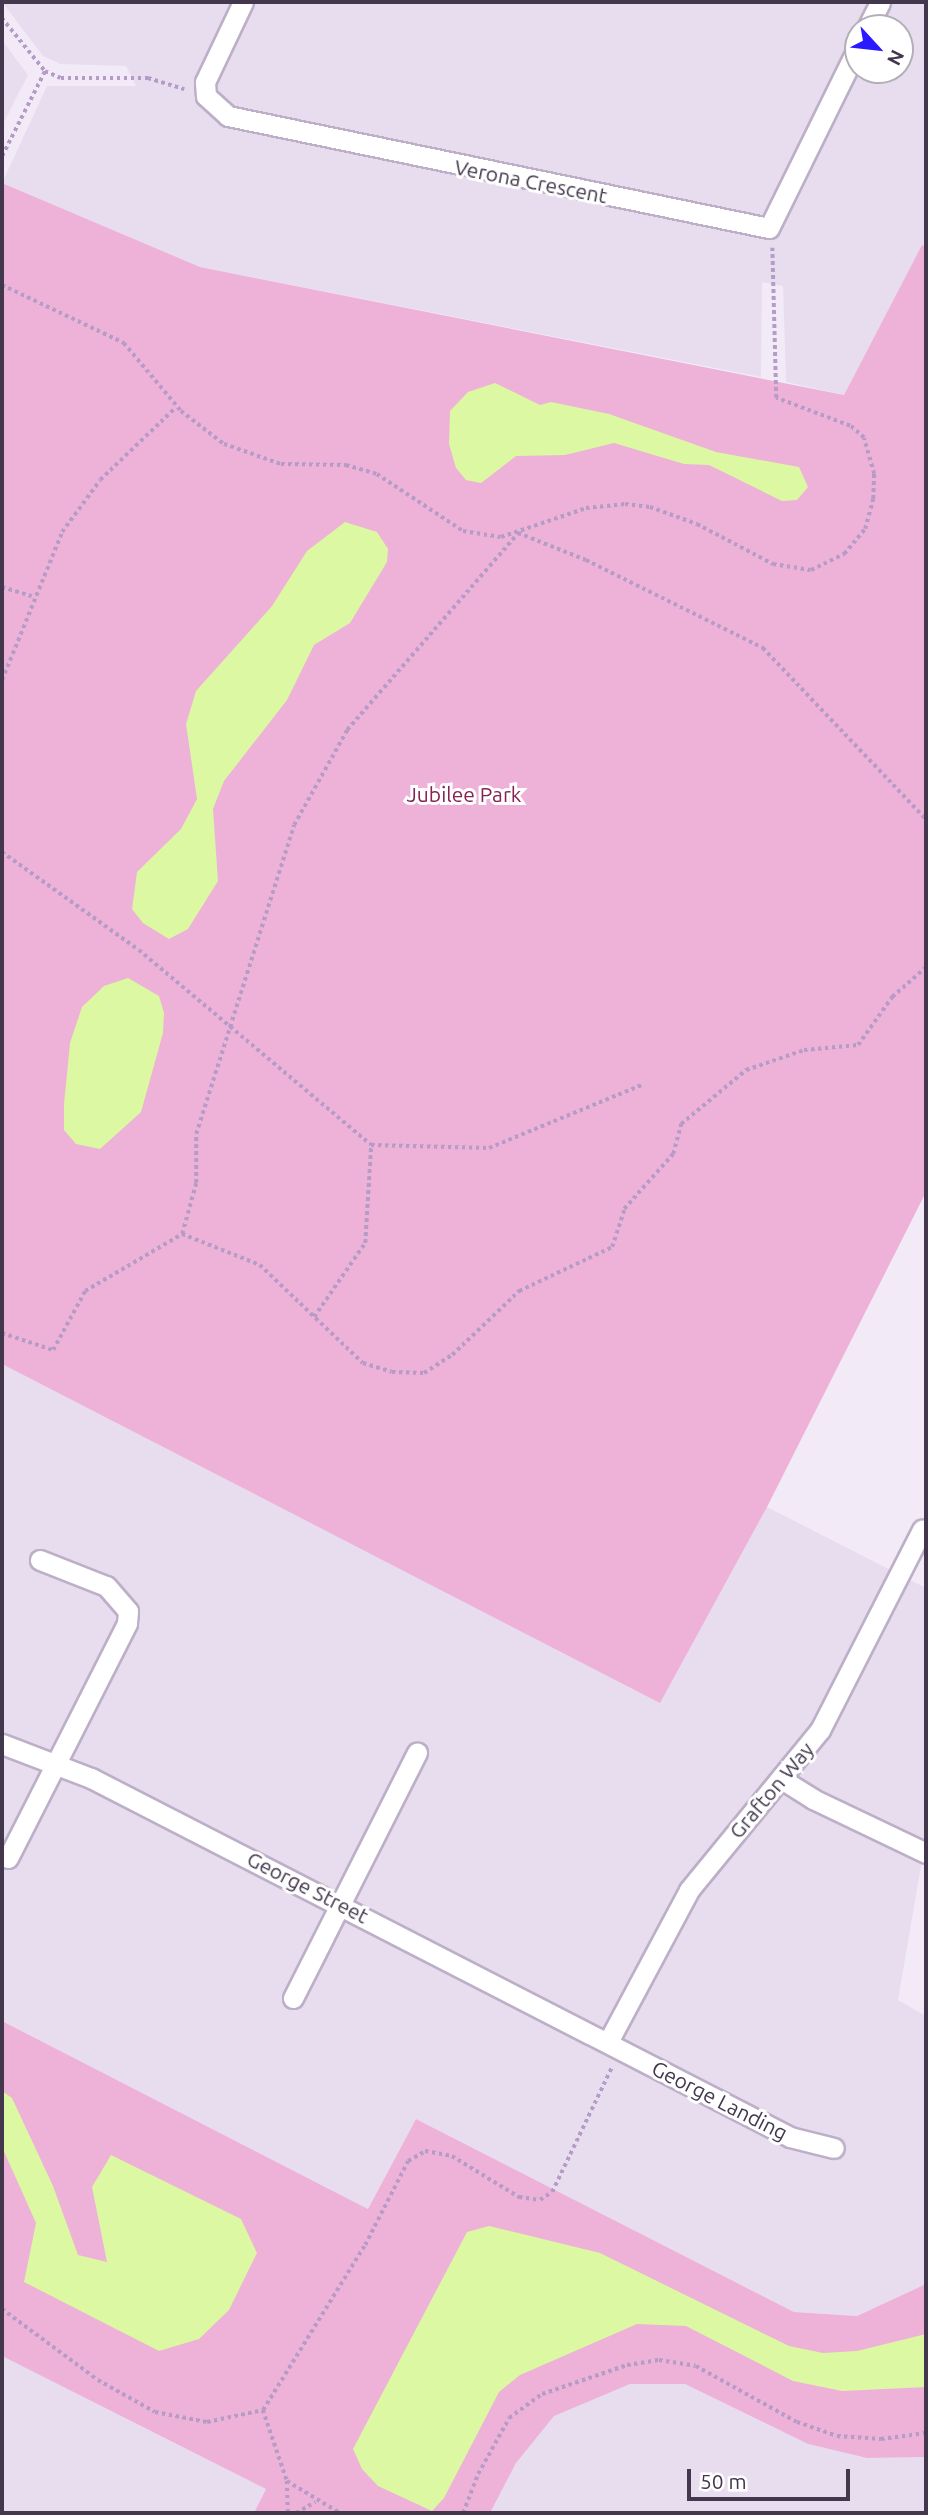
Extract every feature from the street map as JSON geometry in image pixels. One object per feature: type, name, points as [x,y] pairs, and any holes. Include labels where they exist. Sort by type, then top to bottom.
[{"type":"street","points":[[206,96],[205,82],[243,2]]},
{"type":"street","points":[[769,229],[844,76]]},
{"type":"street","name":"Verona Crescent","points":[[206,96],[215,108],[251,124],[769,229]]},
{"type":"street","name":"Grafton Way","points":[[608,2042],[689,1890],[783,1780],[830,1712],[922,1530]]},
{"type":"street","points":[[8,1858],[122,1639],[128,1611],[106,1586],[40,1560]]},
{"type":"street","name":"George Street","points":[[2,1744],[58,1763],[341,1903],[608,2042]]},
{"type":"street","points":[[293,1998],[417,1752]]},
{"type":"street","points":[[783,1780],[813,1799],[926,1853]]},
{"type":"street","name":"George Landing","points":[[608,2042],[790,2137],[834,2148]]},
{"type":"path","points":[[2,18],[45,71],[61,78],[148,78],[206,96]]},
{"type":"path","points":[[2,156],[45,71]]},
{"type":"path","points":[[2,285],[124,343],[176,406],[224,444],[260,459],[363,469],[463,531],[501,537],[586,508],[625,504],[650,507],[697,524],[783,567],[811,570],[844,554],[871,515],[870,451],[864,438],[850,426],[776,398],[769,229]]},
{"type":"path","points":[[2,678],[32,596],[80,504],[176,406]]},
{"type":"path","points":[[518,533],[586,560],[763,648],[926,819]]},
{"type":"path","points":[[2,1333],[53,1350],[85,1292],[182,1234],[196,1183],[196,1134],[232,1029],[275,878],[316,781],[347,730],[384,683],[438,629],[518,533]]},
{"type":"path","points":[[2,587],[32,596]]},
{"type":"path","points":[[2,852],[139,950],[371,1145],[489,1148],[644,1084]]},
{"type":"path","points":[[182,1234],[244,1255],[280,1280],[314,1317],[363,1363],[392,1372],[424,1373],[452,1355],[526,1286],[611,1247],[624,1209],[673,1154],[681,1125],[746,1070],[804,1050],[858,1045],[892,998],[926,967]]},
{"type":"path","points":[[314,1317],[365,1244],[371,1145]]},
{"type":"path","points":[[2,2309],[98,2380],[155,2412],[207,2422],[263,2410],[365,2245],[408,2161],[425,2151],[452,2156],[519,2197],[540,2200],[552,2192],[613,2065]]},
{"type":"path","points":[[463,2513],[478,2474],[509,2418],[542,2394],[627,2365],[659,2360],[696,2366],[797,2422],[837,2436],[881,2439],[926,2433]]},
{"type":"path","points":[[263,2410],[287,2481],[288,2513]]},
{"type":"path","points":[[287,2481],[316,2501],[340,2513]]},
{"type":"path","points":[[296,2513],[316,2501]]},
{"type":"shaded area","points":[[2,2],[926,2],[926,247],[922,246],[844,395],[786,382],[783,286],[762,282],[761,377],[200,267],[2,183],[47,86],[136,86],[126,66],[60,64],[43,56]]},
{"type":"shaded area","points":[[2,40],[28,75],[2,126]]},
{"type":"shaded area","points":[[495,383],[540,405],[551,402],[609,414],[716,452],[799,467],[808,487],[797,500],[782,501],[709,465],[684,464],[614,443],[565,455],[516,456],[481,483],[466,480],[456,468],[449,444],[450,411],[468,392]]},
{"type":"shaded area","points":[[345,522],[377,532],[388,549],[387,562],[350,623],[314,645],[287,700],[224,781],[213,809],[218,881],[188,929],[169,939],[143,923],[132,909],[137,872],[181,829],[197,799],[186,724],[196,691],[272,606],[307,551]]},
{"type":"shaded area","points":[[128,978],[159,996],[164,1013],[163,1033],[141,1112],[100,1149],[76,1144],[64,1130],[70,1043],[82,1007],[104,986]]},
{"type":"shaded area","points":[[2,1364],[660,1702],[767,1507],[926,1588],[926,1837],[898,2000],[926,2016],[926,2284],[857,2316],[794,2312],[416,2119],[368,2209],[2,2021]]},
{"type":"shaded area","points":[[2,2091],[12,2098],[53,2186],[78,2255],[107,2262],[92,2187],[111,2155],[241,2219],[257,2253],[229,2310],[199,2339],[159,2351],[24,2282],[36,2223],[2,2147]]},
{"type":"shaded area","points":[[489,2226],[600,2253],[789,2346],[823,2353],[857,2351],[926,2334],[926,2387],[842,2391],[793,2381],[686,2326],[637,2324],[520,2375],[499,2392],[444,2498],[432,2511],[378,2486],[362,2469],[353,2449],[467,2232]]},
{"type":"shaded area","points":[[2,2356],[266,2489],[254,2513],[2,2513]]},
{"type":"shaded area","points":[[630,2384],[685,2384],[808,2444],[867,2458],[925,2457],[926,2513],[490,2513],[516,2463],[554,2415]]},
{"type":"green space","name":"Jubilee Park","points":[[2,183],[200,267],[844,395],[922,245],[926,247],[926,1192],[767,1507],[660,1703],[2,1364]]},
{"type":"green space","points":[[2,2021],[368,2209],[416,2119],[794,2312],[857,2316],[926,2284],[926,2457],[867,2458],[808,2444],[685,2384],[630,2384],[554,2416],[516,2463],[490,2513],[254,2513],[266,2489],[2,2356]]}]
